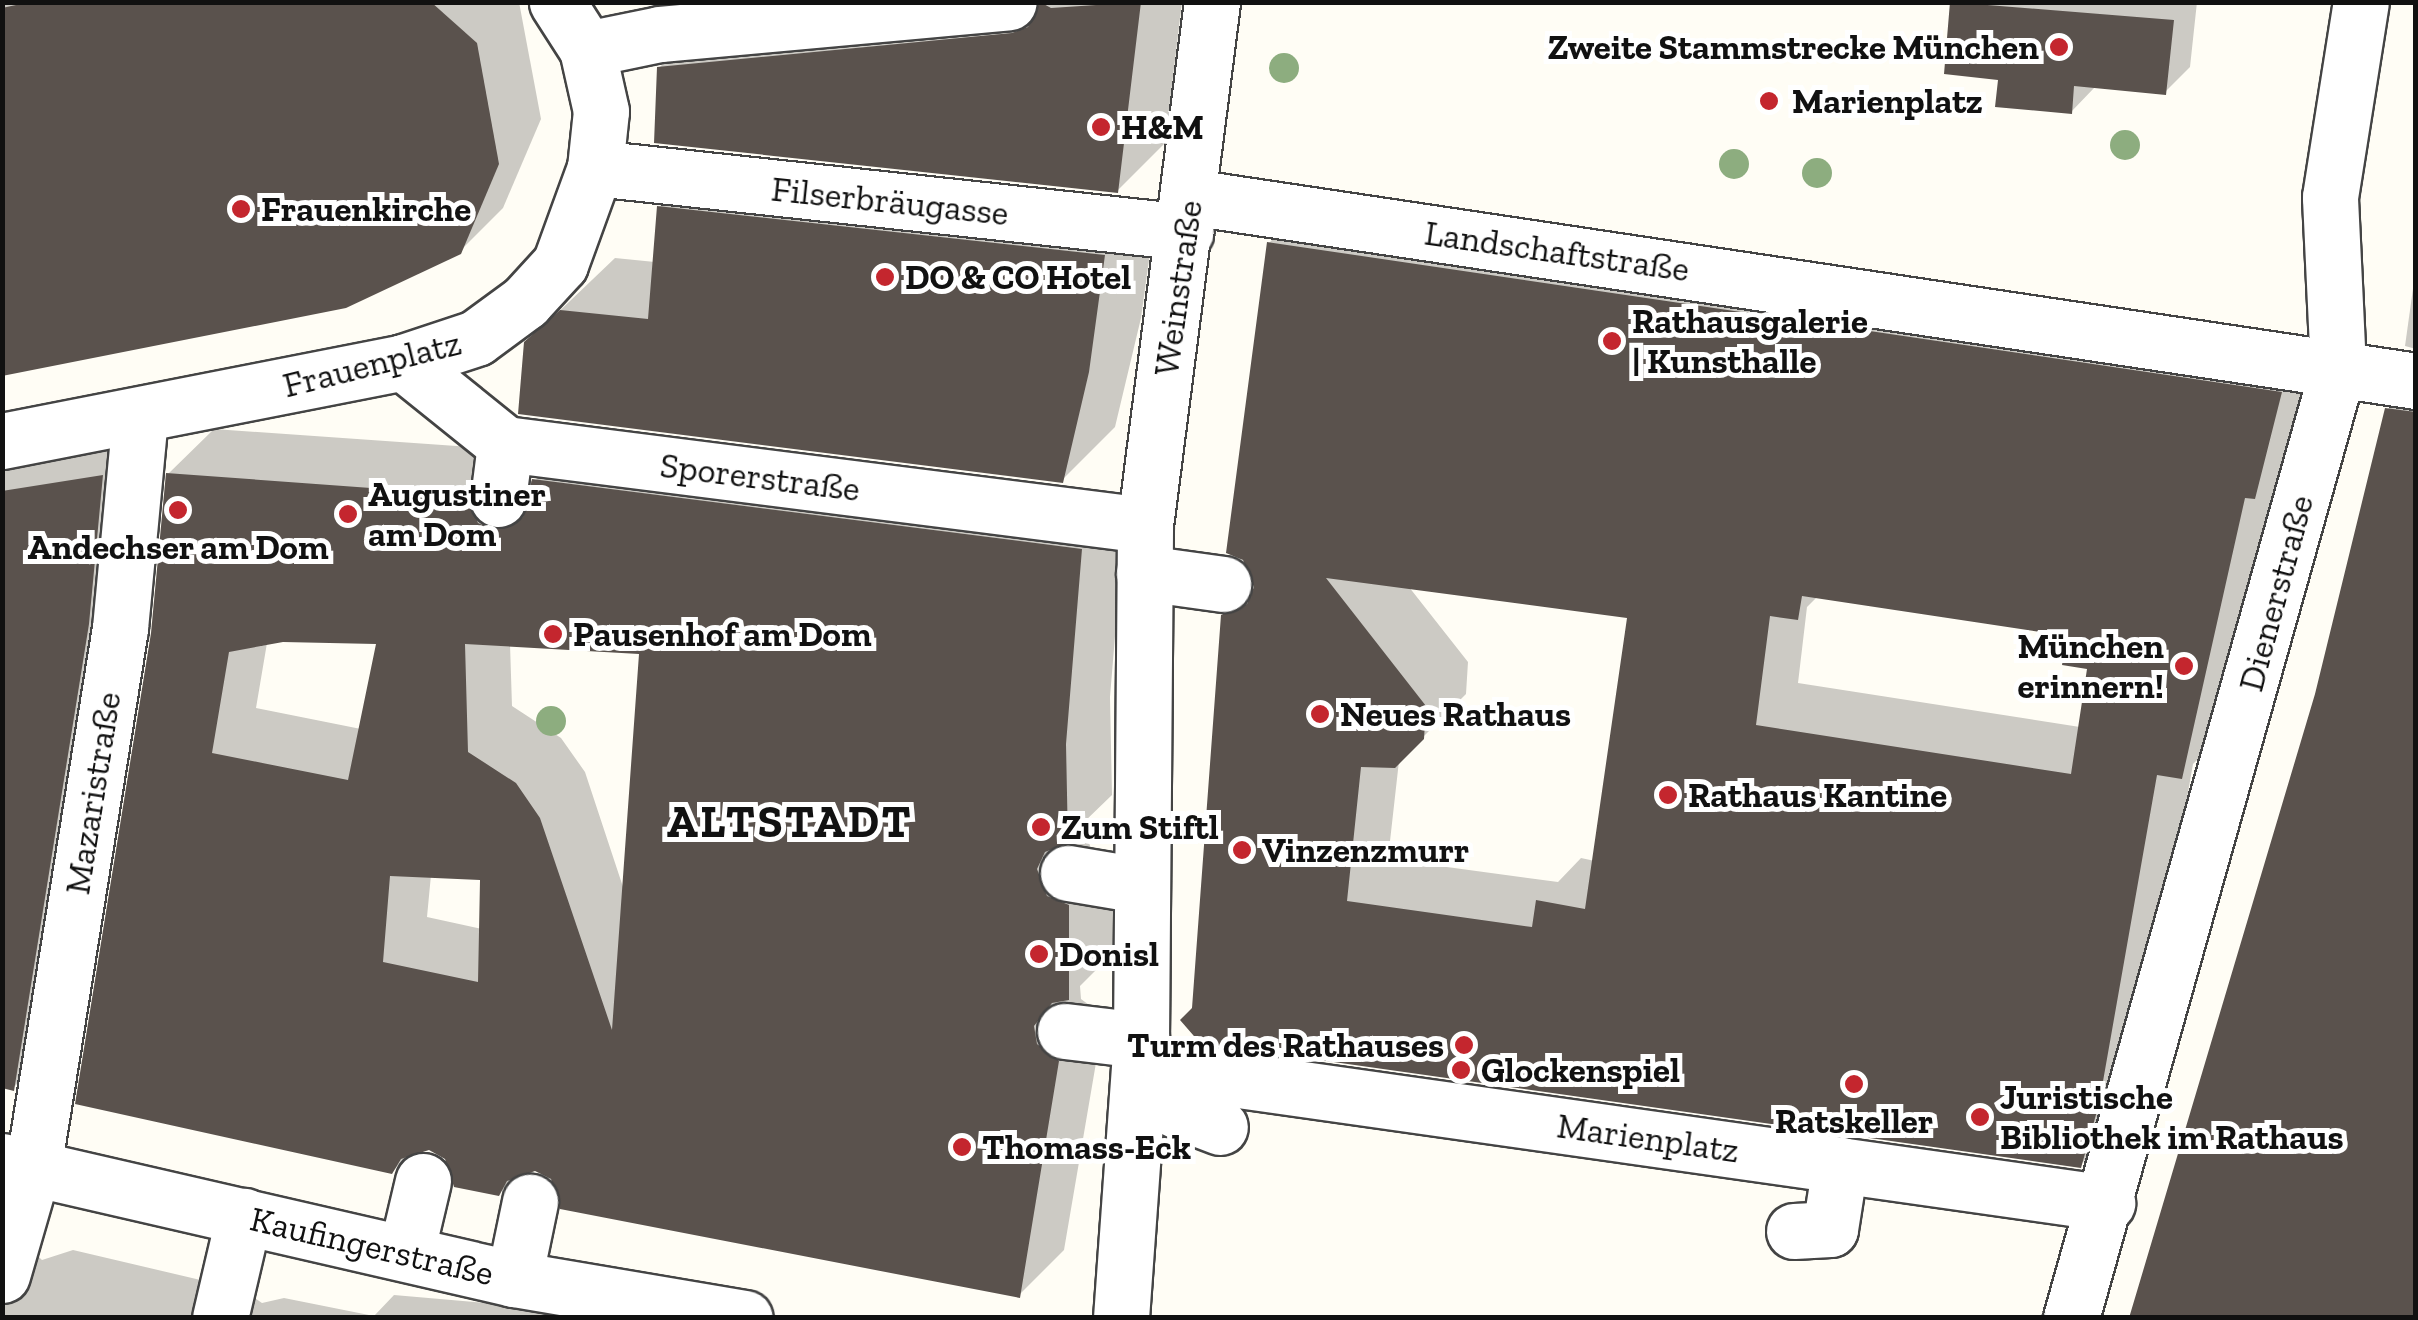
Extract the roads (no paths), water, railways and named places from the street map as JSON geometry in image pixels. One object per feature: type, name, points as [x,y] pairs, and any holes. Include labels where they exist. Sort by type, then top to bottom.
[{"type":"street","name":"Frauenplatz","points":[[2,441],[403,362],[476,338],[525,302],[560,264],[595,168],[600,110],[587,49],[557,2]]},
{"type":"street","points":[[587,49],[660,34],[1009,2]]},
{"type":"street","name":"Weinstraße","points":[[1173,1093],[1140,886],[1145,549],[1212,2]]},
{"type":"street","name":"Dienerstraße","points":[[2112,1188],[2338,368],[2330,197],[2361,2]]},
{"type":"street","name":"Filserbräugasse","points":[[595,168],[1188,215]]},
{"type":"street","name":"Landschaftstraße","points":[[1188,215],[2416,381]]},
{"type":"street","points":[[403,362],[505,444],[498,499]]},
{"type":"street","name":"Mazaristraße","points":[[2,1276],[18,1165],[120,628],[140,416]]},
{"type":"street","name":"Sporerstraße","points":[[505,444],[1145,549]]},
{"type":"street","points":[[1145,549],[1224,584]]},
{"type":"street","points":[[1068,873],[1140,886]]},
{"type":"street","name":"Marienplatz","points":[[1064,1031],[1173,1093],[1457,1103],[1840,1166],[2112,1188]]},
{"type":"street","points":[[1120,1318],[1173,1093]]},
{"type":"street","name":"Kaufingerstraße","points":[[18,1165],[514,1278],[745,1317]]},
{"type":"street","points":[[1803,1225],[1830,1229],[1840,1166]]},
{"type":"street","points":[[406,1253],[423,1181]]},
{"type":"street","points":[[2072,1318],[2112,1188]]},
{"type":"street","points":[[514,1278],[530,1202]]},
{"type":"street","points":[[220,1318],[244,1216]]},
{"type":"place","name":"Zweite Stammstrecke München","points":[[2059,47]]},
{"type":"place","name":"Marienplatz","points":[[1769,101]]},
{"type":"place","name":"H&M","points":[[1101,127]]},
{"type":"place","name":"Frauenkirche","points":[[241,209]]},
{"type":"place","name":"DO & CO Hotel","points":[[885,277]]},
{"type":"place","name":"Rathausgalerie | Kunsthalle","points":[[1612,341]]},
{"type":"place","name":"Andechser am Dom","points":[[178,510]]},
{"type":"place","name":"Augustiner am Dom","points":[[348,514]]},
{"type":"place","name":"Pausenhof am Dom","points":[[553,634]]},
{"type":"place","name":"München erinnern!","points":[[2184,666]]},
{"type":"place","name":"Neues Rathaus","points":[[1320,714]]},
{"type":"place","name":"Rathaus Kantine","points":[[1668,795]]},
{"type":"place","name":"Zum Stiftl","points":[[1041,827]]},
{"type":"place","name":"Vinzenzmurr","points":[[1242,850]]},
{"type":"place","name":"Donisl","points":[[1039,954]]},
{"type":"place","name":"Turm des Rathauses","points":[[1464,1045]]},
{"type":"place","name":"Glockenspiel","points":[[1461,1070]]},
{"type":"place","name":"Ratskeller","points":[[1854,1084]]},
{"type":"place","name":"Juristische Bibliothek im Rathaus","points":[[1980,1117]]},
{"type":"place","name":"Thomass-Eck","points":[[962,1147]]},
{"type":"district","name":"ALTSTADT","points":[[790,823]]}]
